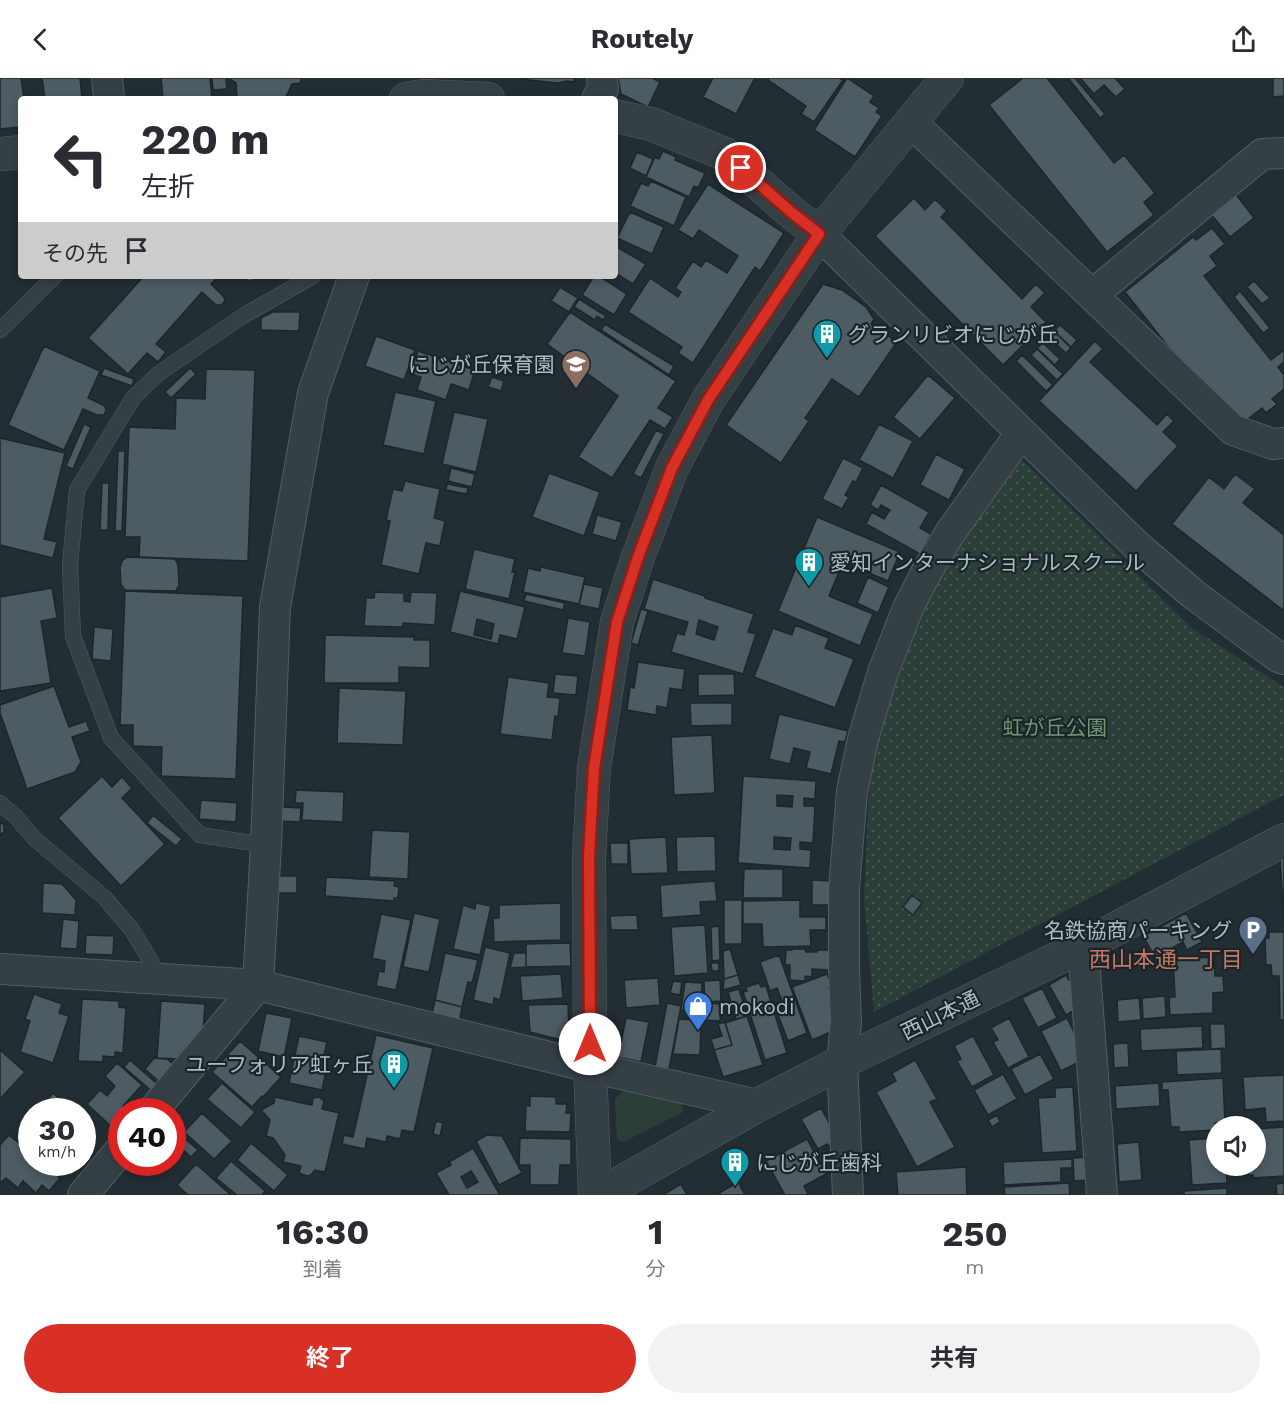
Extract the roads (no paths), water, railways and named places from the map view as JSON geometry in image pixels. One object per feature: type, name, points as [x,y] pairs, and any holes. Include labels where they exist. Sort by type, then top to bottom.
[{"type":"street","points":[[107,78],[109,96]]},
{"type":"street","points":[[599,96],[603,89],[602,78]]},
{"type":"street","points":[[597,1195],[590,1067],[589,856],[594,768],[617,622],[638,557],[672,468],[708,400],[819,234],[946,78]]},
{"type":"street","points":[[618,117],[651,124],[725,154],[819,234],[1136,545],[1185,587],[1278,657],[1284,659]]},
{"type":"street","points":[[911,123],[1233,430],[1273,444],[1284,443]]},
{"type":"street","points":[[0,154],[18,152]]},
{"type":"street","points":[[1092,295],[1262,154],[1284,153]]},
{"type":"street","points":[[164,1098],[258,985],[266,845],[274,607],[313,393],[353,279]]},
{"type":"street","points":[[848,1195],[842,1062],[846,1022],[844,889],[852,791],[863,739],[883,672],[908,608],[950,533],[1021,433]]},
{"type":"street","name":"西山本通","points":[[597,1195],[758,1105],[1083,946],[1284,840]]},
{"type":"street","points":[[1083,946],[1102,1195]]},
{"type":"street","points":[[2,972],[258,985],[590,1067],[758,1105]]},
{"type":"street","points":[[83,1195],[108,1166]]},
{"type":"lane","points":[[0,330],[52,279]]},
{"type":"lane","points":[[266,845],[200,835],[111,738],[73,636],[70,565],[77,490],[133,398],[159,373],[243,316],[308,279]]},
{"type":"lane","points":[[0,803],[35,839],[105,898],[132,930],[152,963],[158,979]]},
{"type":"place","name":"グランリビオにじが丘","points":[[827,360]]},
{"type":"place","name":"にじが丘保育園","points":[[576,390]]},
{"type":"place","name":"愛知インターナショナルスクール","points":[[809,588]]},
{"type":"place","name":"名鉄協商パーキング","points":[[1253,956]]},
{"type":"place","name":"mokodi","points":[[698,1032]]},
{"type":"place","name":"ユーフォリア虹ヶ丘","points":[[394,1090]]},
{"type":"place","name":"にじが丘歯科","points":[[735,1188]]},
{"type":"district","name":"西山本通一丁目","points":[[1166,959]]},
{"type":"park label","name":"虹が丘公園","points":[[1055,727]]}]
